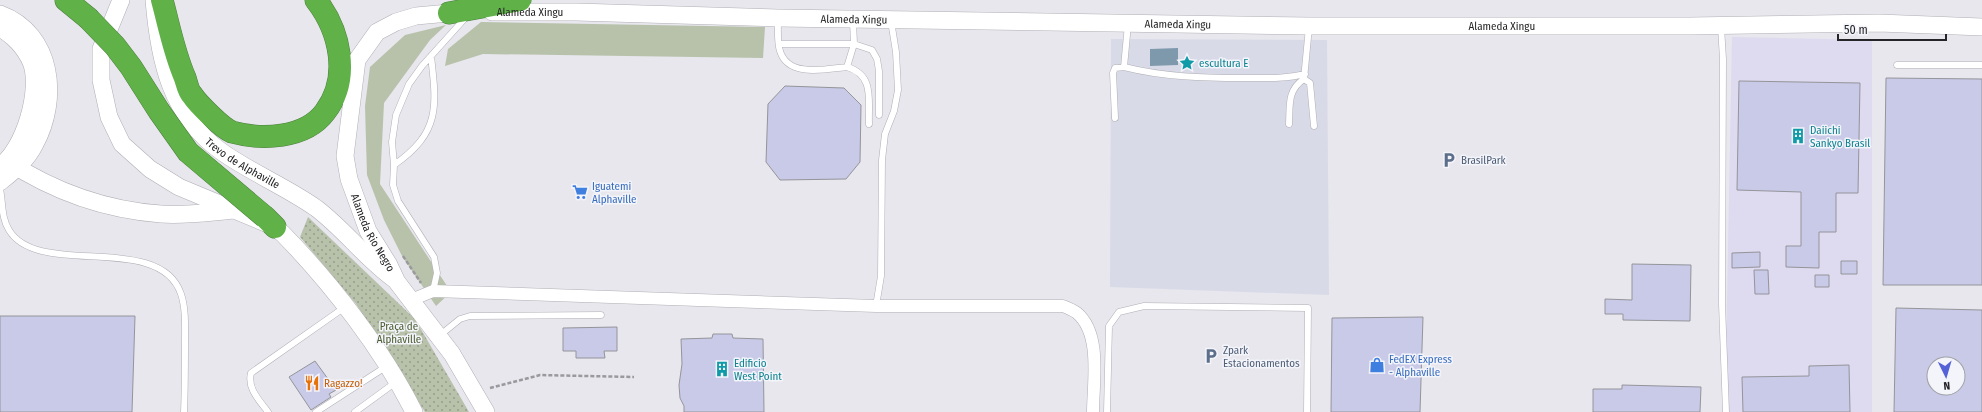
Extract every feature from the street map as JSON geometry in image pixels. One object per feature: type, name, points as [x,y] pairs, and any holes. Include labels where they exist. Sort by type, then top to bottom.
[{"type":"highway","points":[[66,0],[88,18],[119,51],[188,152],[270,222]]},
{"type":"highway","points":[[162,0],[177,60],[191,95],[220,124],[231,131],[258,136],[287,135],[308,126],[325,113],[335,94],[341,72],[339,50],[333,28],[316,0]]},
{"type":"highway","points":[[449,13],[520,0]]},
{"type":"main road","points":[[121,0],[101,50],[101,80],[109,117],[122,144],[150,170],[179,187],[235,210],[270,222],[311,263],[345,307],[387,366],[414,412]]},
{"type":"main road","name":"Trevo de Alphaville","points":[[154,0],[156,31],[167,78],[177,102],[201,134],[222,152],[305,200],[324,214],[350,238],[377,267],[397,282]]},
{"type":"main road","name":"Alameda Xingu","points":[[377,32],[396,22],[416,16],[470,12],[576,12],[778,18],[1310,26],[1721,26],[1879,23],[1982,27]]},
{"type":"main road","points":[[0,14],[30,34],[44,58],[49,80],[46,113],[42,129],[34,145],[8,165]]},
{"type":"main road","points":[[0,28],[10,33],[21,46],[31,62],[34,76],[33,98],[20,141],[0,182]]},
{"type":"main road","name":"Alameda Rio Negro","points":[[377,32],[357,60],[345,156],[349,179],[356,203],[368,231],[389,265],[397,282],[439,336],[486,412]]},
{"type":"main road","points":[[8,165],[60,190],[106,205],[161,214],[199,214],[235,210]]},
{"type":"street","points":[[411,300],[431,292],[876,306],[1063,306],[1077,313],[1087,326],[1092,336],[1094,350],[1092,412]]},
{"type":"lane","points":[[431,292],[437,273],[434,257],[398,201],[393,185],[394,165],[392,142],[396,114],[409,84],[431,56],[470,12]]},
{"type":"lane","points":[[778,18],[780,52],[786,62],[797,69],[825,70],[847,67],[857,70],[865,78],[868,86],[869,124]]},
{"type":"lane","points":[[847,67],[854,44],[853,19]]},
{"type":"lane","points":[[876,306],[881,276],[882,160],[885,134],[894,111],[898,90],[896,52],[891,20]]},
{"type":"lane","points":[[1124,67],[1128,23]]},
{"type":"lane","points":[[1288,124],[1291,95],[1296,84],[1304,76],[1310,26]]},
{"type":"lane","points":[[1721,26],[1722,338],[1726,412]]},
{"type":"lane","points":[[780,44],[854,44],[872,50],[877,59],[879,115]]},
{"type":"lane","points":[[394,165],[412,152],[431,125],[435,104],[431,56]]},
{"type":"lane","points":[[1897,65],[1982,65]]},
{"type":"lane","points":[[1115,118],[1113,73],[1115,68],[1124,67],[1147,72],[1198,78],[1268,78],[1304,76]]},
{"type":"lane","points":[[1304,76],[1310,83],[1314,126]]},
{"type":"lane","points":[[0,189],[3,218],[9,231],[17,240],[34,248],[51,252],[141,262],[160,268],[173,278],[181,294],[185,311],[184,412]]},
{"type":"lane","points":[[1107,412],[1108,326],[1119,312],[1144,306],[1308,308],[1307,412]]},
{"type":"lane","points":[[268,412],[252,388],[249,380],[251,373],[345,307]]},
{"type":"lane","points":[[439,336],[460,319],[470,316],[602,315]]},
{"type":"lane","points":[[316,412],[387,366]]},
{"type":"lane","points":[[354,412],[396,382]]},
{"type":"path","points":[[401,253],[431,292]]},
{"type":"path","points":[[475,392],[540,375],[634,377]]},
{"type":"shaded area","points":[[1732,37],[1872,40],[1872,412],[1725,412]]},
{"type":"shaded area","points":[[1111,39],[1327,40],[1329,295],[1110,287]]},
{"type":"green space","points":[[481,22],[765,27],[763,58],[483,54],[445,66],[448,49]]},
{"type":"green space","points":[[446,25],[430,40],[384,103],[380,184],[451,292],[436,306],[402,256],[384,220],[367,175],[365,106],[370,67],[405,35]]},
{"type":"green space","name":"Praça de Alphaville","points":[[308,217],[415,319],[469,412],[425,412],[356,304],[300,237]]},
{"type":"water","points":[[1178,48],[1178,65],[1150,66],[1150,49]]},
{"type":"building","points":[[1886,78],[1982,79],[1982,285],[1883,285]]},
{"type":"building","name":"Daiichi Sankyo Brasil","points":[[1739,81],[1860,83],[1858,193],[1836,193],[1836,232],[1819,232],[1819,268],[1786,267],[1786,246],[1801,246],[1801,192],[1737,190]]},
{"type":"building","points":[[785,86],[844,88],[861,105],[860,162],[846,179],[780,180],[766,162],[768,104]]},
{"type":"building","points":[[1760,252],[1760,267],[1732,268],[1732,253]]},
{"type":"building","points":[[1841,261],[1857,261],[1857,274],[1841,274]]},
{"type":"building","points":[[1632,264],[1691,265],[1690,321],[1623,320],[1623,314],[1605,314],[1605,299],[1632,300]]},
{"type":"building","points":[[1754,270],[1768,270],[1769,294],[1755,294]]},
{"type":"building","points":[[1815,275],[1829,275],[1829,287],[1815,287]]},
{"type":"building","points":[[1896,308],[1982,310],[1982,412],[1894,412]]},
{"type":"building","points":[[0,316],[135,316],[132,412],[0,412]]},
{"type":"building","name":"FedEX Express - Alphaville","points":[[1423,317],[1420,412],[1331,412],[1332,318]]},
{"type":"building","points":[[617,327],[617,351],[604,351],[605,358],[576,358],[576,351],[563,351],[563,328]]},
{"type":"building","name":"Edificio West Point","points":[[713,334],[732,334],[733,338],[763,339],[764,412],[684,412],[684,406],[680,398],[679,385],[682,364],[681,339],[712,338]]},
{"type":"building","name":"Ragazzo!","points":[[315,361],[336,390],[329,394],[331,397],[311,410],[289,377]]},
{"type":"building","points":[[1849,365],[1850,412],[1743,412],[1742,377],[1809,376],[1809,366]]},
{"type":"building","points":[[1622,385],[1701,387],[1700,412],[1593,412],[1593,389],[1622,389]]},
{"type":"place","name":"escultura E","points":[[1187,63]]},
{"type":"place","name":"Daiichi Sankyo Brasil","points":[[1798,136]]},
{"type":"place","name":"BrasilPark","points":[[1449,160]]},
{"type":"place","name":"Iguatemi Alphaville","points":[[580,192]]},
{"type":"place","name":"Zpark Estacionamentos","points":[[1211,356]]},
{"type":"place","name":"FedEX Express - Alphaville","points":[[1377,365]]},
{"type":"place","name":"Edificio West Point","points":[[722,369]]},
{"type":"place","name":"Ragazzo!","points":[[312,383]]}]
